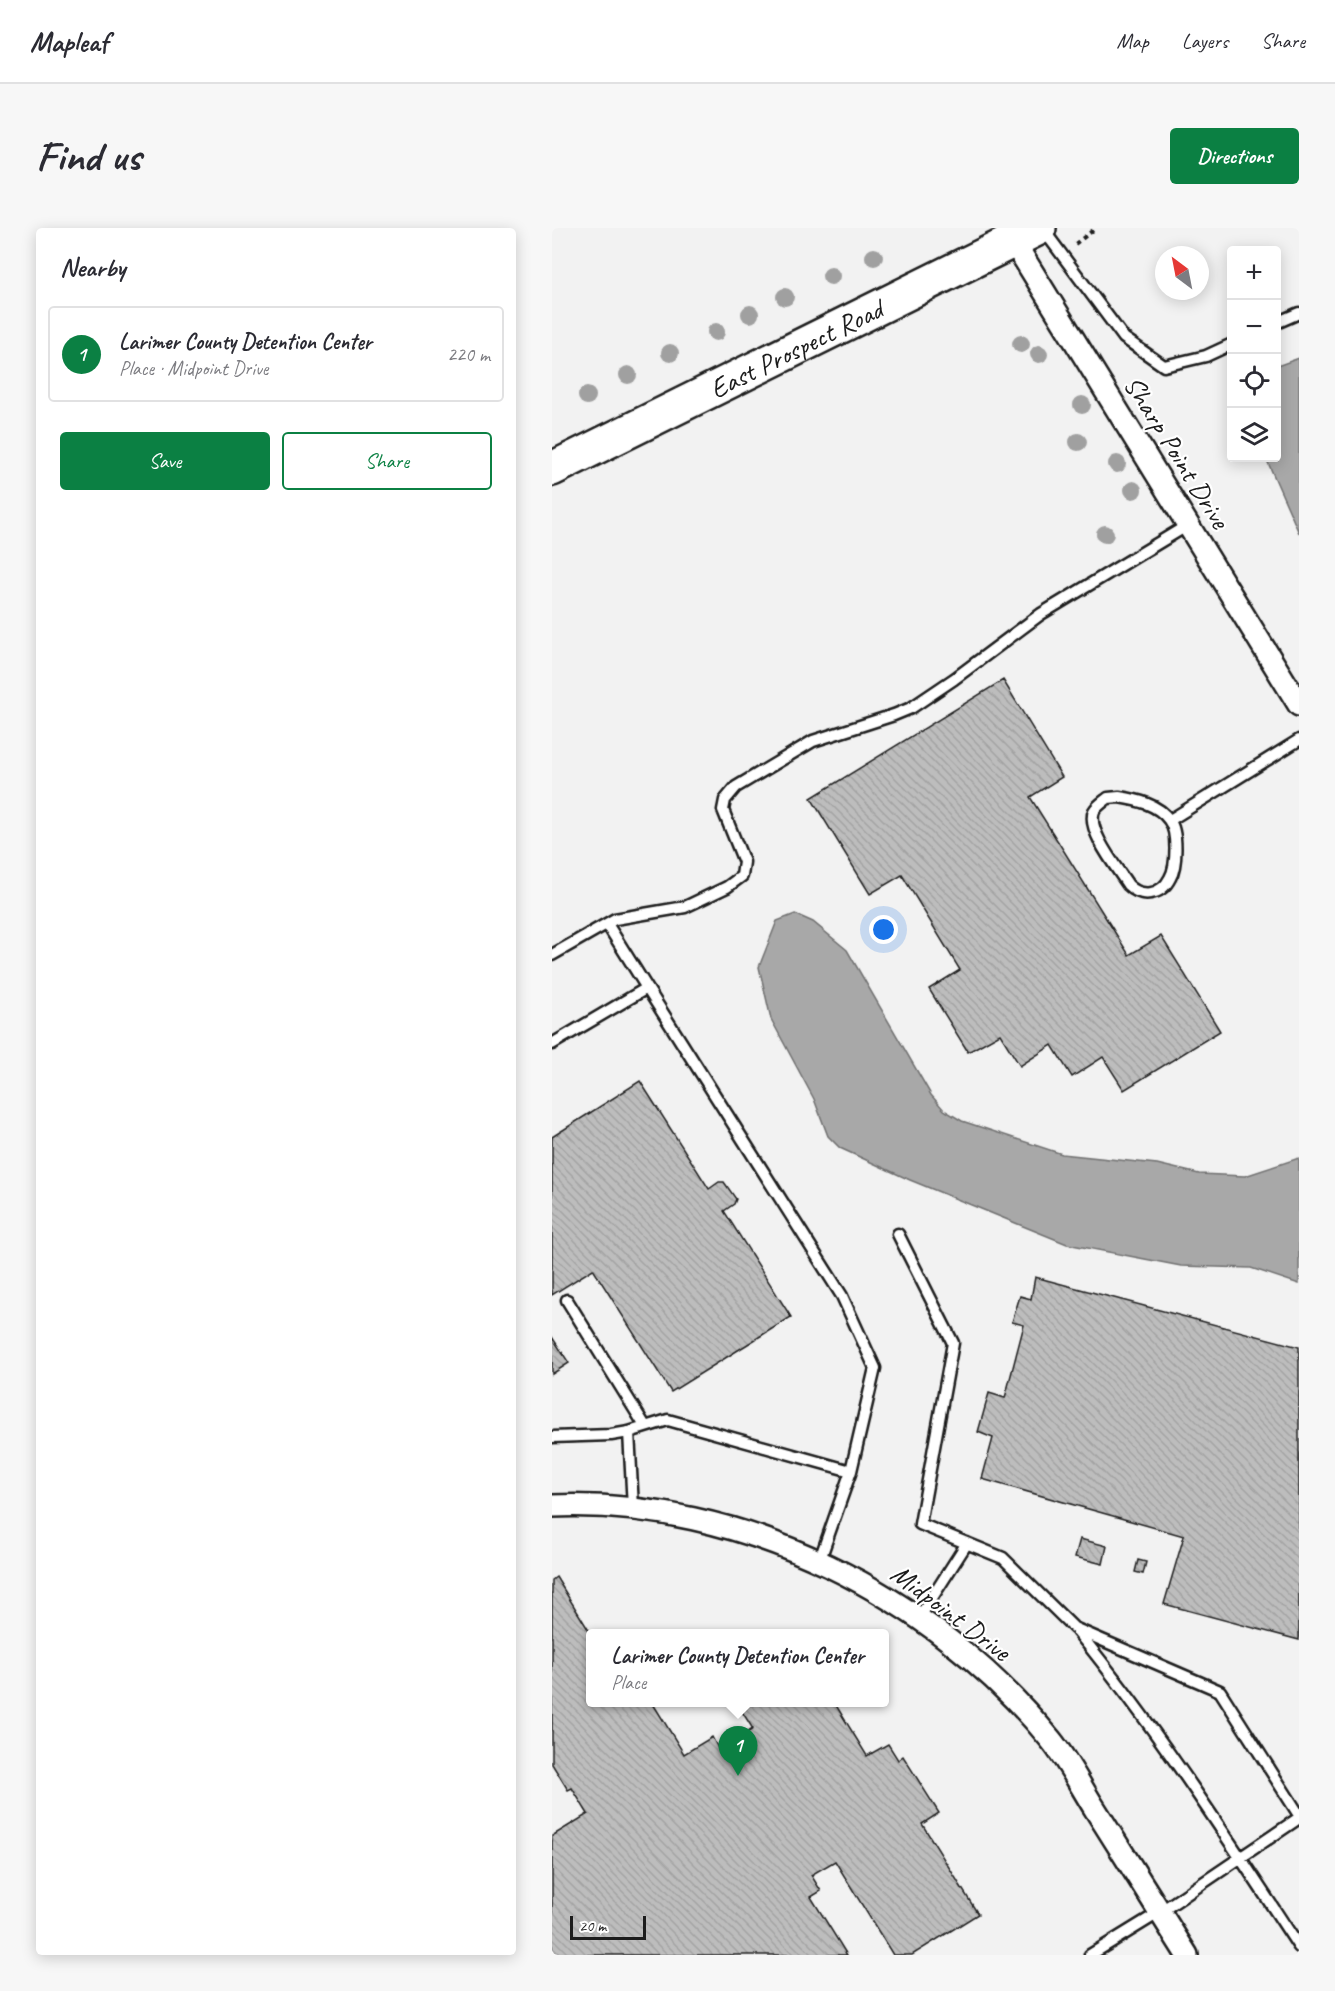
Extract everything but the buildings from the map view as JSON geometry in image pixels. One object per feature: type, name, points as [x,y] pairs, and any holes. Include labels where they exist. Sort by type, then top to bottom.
[{"type":"main road","name":"East Prospect Road","points":[[552,469],[1025,231]]},
{"type":"street","name":"Sharp Point Drive","points":[[1025,231],[1188,525],[1299,705]]},
{"type":"street","name":"Midpoint Drive","points":[[552,1506],[633,1508],[744,1533],[786,1547],[846,1573],[893,1600],[938,1631],[981,1666],[1020,1704],[1053,1742],[1187,1955]]},
{"type":"lane","points":[[1025,231],[1065,260],[1124,338],[1164,366],[1206,357],[1227,347]]},
{"type":"lane","points":[[1281,321],[1299,313]]},
{"type":"lane","points":[[552,955],[615,919],[685,907],[727,887],[742,876],[744,862],[723,810],[725,800],[736,787],[813,741],[911,708],[1041,614],[1188,525]]},
{"type":"lane","points":[[1170,820],[1299,740]]},
{"type":"lane","points":[[1119,797],[1146,803],[1170,820],[1176,842],[1170,879],[1157,891],[1149,894],[1135,892],[1128,885],[1095,833],[1092,822],[1094,811],[1108,798],[1119,797]]},
{"type":"lane","points":[[607,924],[842,1296],[875,1368],[851,1472],[819,1562]]},
{"type":"lane","points":[[552,1044],[647,988]]},
{"type":"lane","points":[[898,1234],[953,1343],[920,1524],[1003,1558],[1074,1628],[1122,1686],[1299,1947]]},
{"type":"lane","points":[[567,1300],[645,1426]]},
{"type":"lane","points":[[552,1437],[611,1435],[668,1420],[851,1472]]},
{"type":"lane","points":[[629,1432],[633,1508]]},
{"type":"lane","points":[[919,1618],[967,1543]]},
{"type":"lane","points":[[1074,1628],[1220,1691],[1299,1817],[1160,1912],[1090,1955]]},
{"type":"path","points":[[1065,260],[1074,246],[1096,228]]},
{"type":"shaded area","points":[[1299,358],[1299,533],[1268,462],[1281,462],[1281,365]]},
{"type":"shaded area","points":[[795,914],[813,922],[847,950],[931,1095],[944,1110],[962,1121],[1062,1154],[1157,1164],[1199,1174],[1245,1176],[1299,1158],[1299,1284],[1251,1268],[1181,1266],[1067,1244],[910,1180],[840,1148],[828,1136],[814,1099],[771,1019],[759,967],[777,921]]},
{"type":"place","name":"Larimer County Detention Center","points":[[738,1776]]}]
